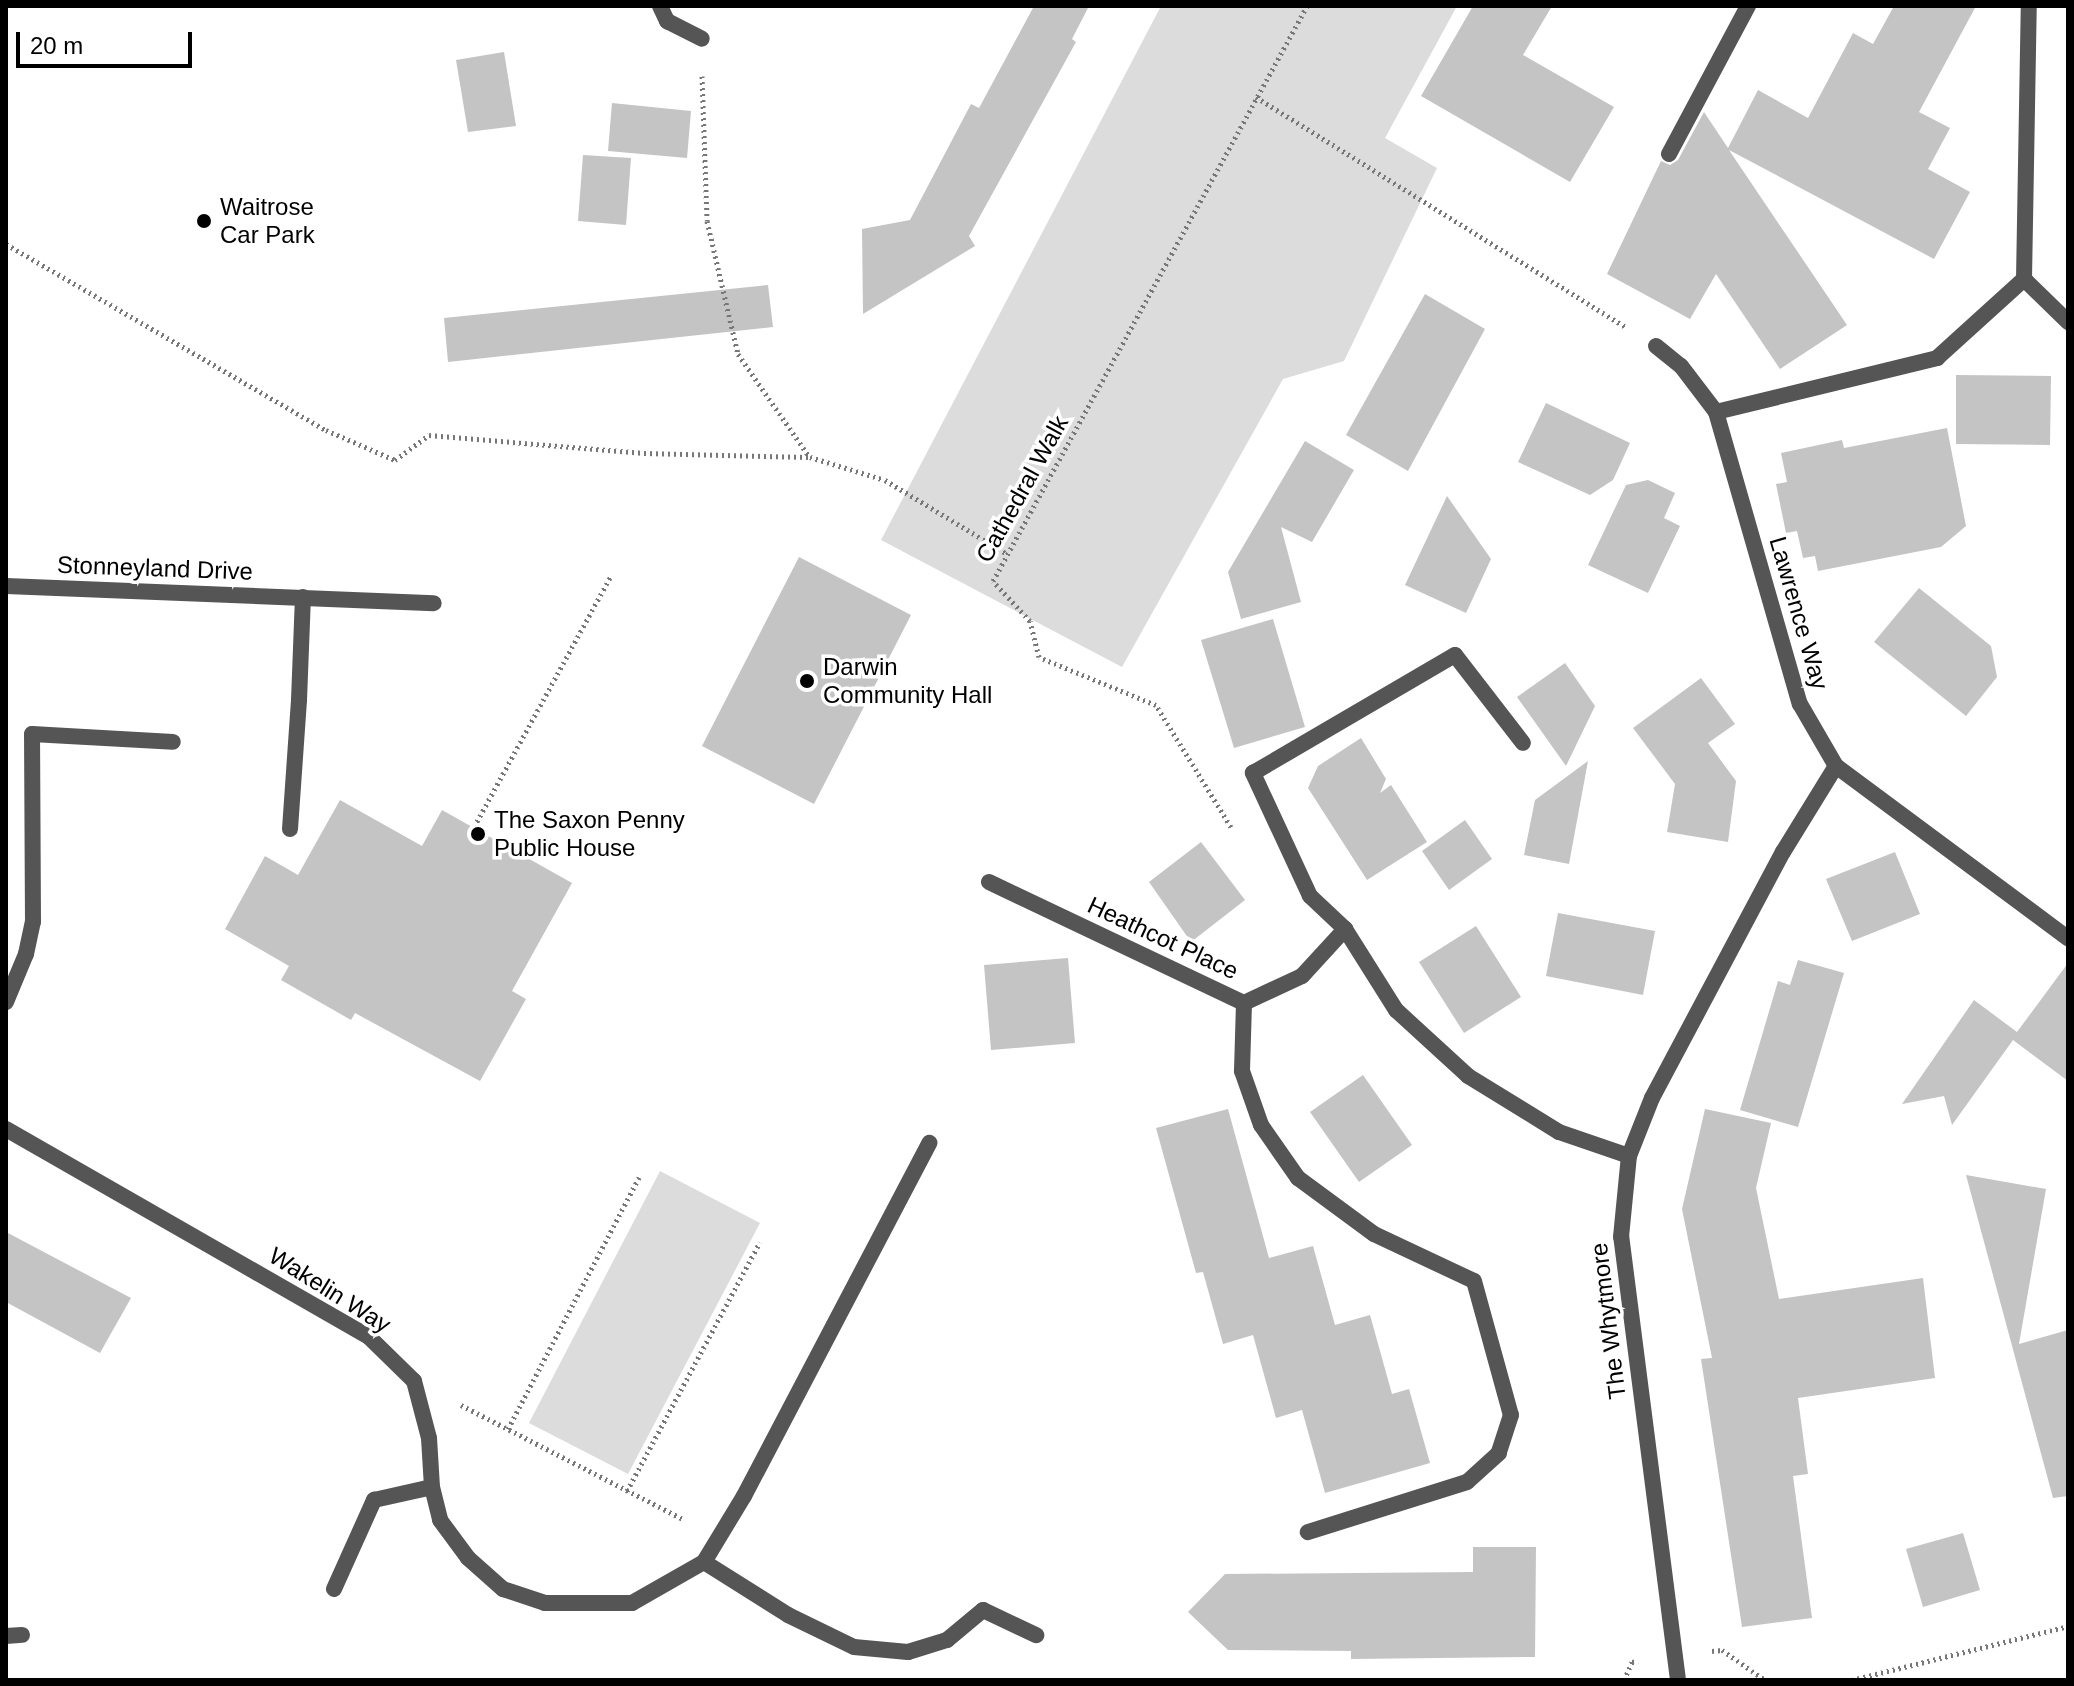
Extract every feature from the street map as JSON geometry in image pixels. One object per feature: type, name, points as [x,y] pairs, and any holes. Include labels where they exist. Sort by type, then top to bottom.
[{"type":"street","points":[[660,6],[667,21],[702,39]]},
{"type":"street","points":[[1669,154],[1748,6]]},
{"type":"street","points":[[2029,6],[2024,279],[2068,322]]},
{"type":"street","points":[[1716,412],[1937,358],[2024,279]]},
{"type":"street","name":"Lawrence Way","points":[[1656,346],[1681,366],[1716,412],[1800,704],[1836,766],[2041,923],[2068,938]]},
{"type":"street","name":"Stonneyland Drive","points":[[6,586],[434,603]]},
{"type":"street","points":[[290,829],[303,597]]},
{"type":"street","points":[[1523,743],[1455,655],[1253,773],[1310,896],[1345,929],[1396,1010],[1468,1076],[1559,1132],[1629,1156]]},
{"type":"street","points":[[6,1002],[33,922],[32,734],[173,742]]},
{"type":"street","name":"The Whytmore","points":[[1678,1680],[1621,1237],[1629,1156],[1652,1098],[1710,988],[1836,766]]},
{"type":"street","name":"Heathcot Place","points":[[989,882],[1244,1003],[1302,976],[1345,929]]},
{"type":"street","points":[[1244,1003],[1242,1071],[1261,1125],[1298,1178],[1374,1234],[1474,1281],[1511,1415],[1499,1453],[1467,1482],[1308,1532]]},
{"type":"street","name":"Wakelin Way","points":[[6,1129],[369,1337],[414,1381]]},
{"type":"street","points":[[414,1381],[429,1438],[432,1487],[440,1520],[468,1558],[503,1589],[545,1603],[632,1603],[704,1562],[744,1496],[929,1143]]},
{"type":"street","points":[[334,1589],[374,1500],[432,1487]]},
{"type":"street","points":[[704,1562],[788,1615],[854,1647],[908,1652],[947,1640],[983,1610],[1036,1635]]},
{"type":"path","name":"Cathedral Walk","points":[[1235,834],[1156,705],[1039,657],[1030,621],[993,581],[1307,6]]},
{"type":"path","points":[[702,39],[707,221],[718,281],[738,354],[810,457]]},
{"type":"path","points":[[1256,97],[1656,346]]},
{"type":"path","points":[[6,244],[326,430],[395,460],[429,435],[644,453],[810,457],[885,480],[1007,554]]},
{"type":"path","points":[[474,827],[611,576]]},
{"type":"path","points":[[508,1429],[639,1177]]},
{"type":"path","points":[[627,1491],[760,1242]]},
{"type":"path","points":[[414,1381],[719,1538]]},
{"type":"path","points":[[1852,1680],[2068,1626]]},
{"type":"shaded area","points":[[1161,6],[1457,6],[1385,138],[1437,168],[1344,361],[1283,379],[1122,667],[881,540]]},
{"type":"shaded area","points":[[660,1171],[760,1223],[628,1474],[529,1423]]},
{"type":"building","points":[[1034,6],[1089,6],[1072,39],[1076,42],[969,236],[975,246],[863,314],[862,229],[910,220],[971,104],[979,108]]},
{"type":"building","points":[[1473,6],[1552,6],[1523,55],[1614,107],[1570,182],[1421,96]]},
{"type":"building","points":[[1894,6],[1976,6],[1919,112],[1950,128],[1928,169],[1970,192],[1934,259],[1729,150],[1847,325],[1780,369],[1716,274],[1690,319],[1607,274],[1661,161],[1670,165],[1678,160],[1704,112],[1728,148],[1758,90],[1808,118],[1853,33],[1873,44]]},
{"type":"building","points":[[504,52],[516,126],[468,132],[456,60]]},
{"type":"building","points":[[612,103],[691,111],[687,158],[608,151]]},
{"type":"building","points":[[583,155],[631,158],[626,225],[578,221]]},
{"type":"building","points":[[768,285],[773,327],[448,362],[444,318]]},
{"type":"building","points":[[1425,294],[1485,329],[1408,471],[1346,435]]},
{"type":"building","points":[[1956,375],[2051,376],[2050,445],[1956,444]]},
{"type":"building","points":[[1546,403],[1630,443],[1613,480],[1590,495],[1518,462]]},
{"type":"building","points":[[1947,428],[1966,526],[1941,547],[1818,571],[1815,556],[1803,558],[1797,531],[1786,533],[1776,484],[1787,482],[1781,453],[1842,440],[1844,448]]},
{"type":"building","points":[[1305,441],[1354,470],[1312,542],[1281,527],[1301,602],[1241,619],[1228,572]]},
{"type":"building","points":[[1648,480],[1675,493],[1664,518],[1680,526],[1648,593],[1588,565],[1626,485]]},
{"type":"building","points":[[1447,496],[1491,559],[1466,613],[1405,585]]},
{"type":"building","name":"Darwin Community Hall","points":[[799,557],[911,615],[814,804],[702,746]]},
{"type":"building","points":[[1919,588],[1991,646],[1997,677],[1966,716],[1874,642]]},
{"type":"building","points":[[1273,619],[1305,727],[1234,748],[1201,640]]},
{"type":"building","points":[[1565,663],[1595,706],[1566,766],[1517,697]]},
{"type":"building","points":[[1701,678],[1735,724],[1708,743],[1736,781],[1728,842],[1667,832],[1675,784],[1633,728]]},
{"type":"building","points":[[1361,738],[1386,779],[1380,793],[1391,785],[1427,842],[1367,880],[1308,788],[1318,766]]},
{"type":"building","points":[[1588,761],[1569,864],[1524,855],[1535,800]]},
{"type":"building","points":[[340,800],[422,846],[442,810],[572,883],[512,991],[526,999],[480,1081],[355,1013],[351,1020],[281,980],[289,966],[225,929],[265,856],[298,875]]},
{"type":"building","points":[[1465,820],[1492,859],[1449,890],[1422,851]]},
{"type":"building","points":[[1201,842],[1245,900],[1191,942],[1149,882]]},
{"type":"building","points":[[1895,852],[1920,914],[1852,941],[1826,879]]},
{"type":"building","points":[[1558,913],[1655,931],[1643,995],[1546,976]]},
{"type":"building","points":[[1476,926],[1521,997],[1464,1033],[1419,962]]},
{"type":"building","points":[[1068,958],[1075,1043],[991,1050],[984,965]]},
{"type":"building","points":[[1798,960],[1844,973],[1798,1127],[1740,1110],[1778,981],[1790,985]]},
{"type":"building","points":[[2068,963],[2068,1081],[2013,1040],[1952,1125],[1944,1096],[1902,1104],[1974,1000],[2017,1032]]},
{"type":"building","points":[[1363,1075],[1412,1145],[1359,1182],[1310,1112]]},
{"type":"building","points":[[1228,1109],[1269,1258],[1313,1246],[1335,1325],[1370,1315],[1392,1394],[1409,1389],[1430,1463],[1325,1493],[1302,1410],[1276,1418],[1253,1335],[1223,1344],[1203,1272],[1196,1273],[1156,1128]]},
{"type":"building","points":[[1705,1109],[1771,1123],[1756,1188],[1779,1299],[1923,1278],[1935,1378],[1798,1398],[1808,1474],[1793,1476],[1812,1618],[1742,1627],[1701,1359],[1712,1358],[1682,1209]]},
{"type":"building","points":[[1966,1175],[2046,1189],[2019,1344],[2068,1330],[2068,1496],[2053,1498]]},
{"type":"building","points":[[6,1232],[131,1298],[100,1353],[6,1302]]},
{"type":"building","points":[[1963,1533],[1980,1590],[1923,1607],[1906,1549]]},
{"type":"building","points":[[1473,1547],[1536,1547],[1535,1657],[1351,1659],[1351,1651],[1228,1650],[1188,1612],[1225,1574],[1473,1572]]},
{"type":"place","name":"Waitrose Car Park","points":[[204,221]]},
{"type":"place","name":"Darwin Community Hall","points":[[807,681]]},
{"type":"place","name":"The Saxon Penny Public House","points":[[478,834]]}]
